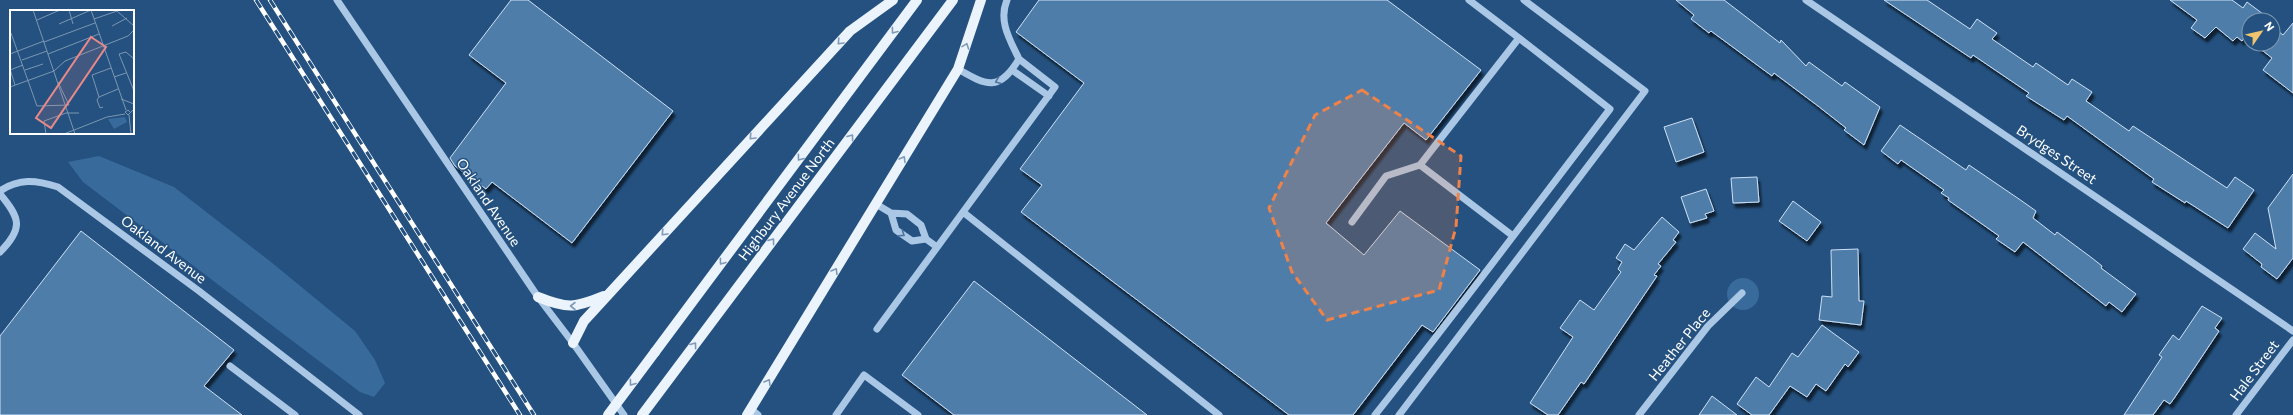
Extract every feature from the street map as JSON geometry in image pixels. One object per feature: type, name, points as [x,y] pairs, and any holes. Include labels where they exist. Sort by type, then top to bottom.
[{"type":"main road","points":[[574,343],[584,321],[850,31],[893,0]]},
{"type":"main road","name":"Highbury Avenue North","points":[[608,415],[917,0]]},
{"type":"main road","name":"Highbury Avenue North","points":[[642,415],[954,0]]},
{"type":"main road","points":[[752,413],[958,69],[981,0]]},
{"type":"main road","points":[[538,297],[559,305],[578,307],[608,295]]},
{"type":"street","name":"Oakland Avenue","points":[[337,0],[538,297],[574,343],[624,415]]},
{"type":"street","points":[[877,329],[1055,88],[1019,59],[1004,28],[1004,6],[1007,0]]},
{"type":"street","points":[[1375,415],[1610,109],[1469,0]]},
{"type":"street","points":[[1399,415],[1645,91],[1524,0]]},
{"type":"street","name":"Brydges Street","points":[[1806,0],[2293,331]]},
{"type":"street","points":[[1352,222],[1386,176],[1420,165],[1519,38]]},
{"type":"street","points":[[958,69],[980,82],[992,84],[1001,81],[1012,70],[1019,59]]},
{"type":"street","points":[[1012,70],[1049,96]]},
{"type":"street","points":[[1420,165],[1513,236]]},
{"type":"street","name":"Oakland Avenue","points":[[0,192],[11,184],[26,181],[40,181],[58,187],[199,291],[359,415]]},
{"type":"street","points":[[0,192],[15,213],[17,226],[10,242],[0,252]]},
{"type":"street","points":[[876,204],[891,213],[907,214],[921,224],[926,239],[937,247]]},
{"type":"street","points":[[963,212],[1219,415]]},
{"type":"street","points":[[891,213],[896,230],[912,241],[926,239]]},
{"type":"street","name":"Heather Place","points":[[1639,415],[1708,326],[1742,293]]},
{"type":"street","name":"Hale Street","points":[[2236,415],[2293,340]]},
{"type":"street","points":[[230,366],[295,415]]},
{"type":"street","points":[[836,415],[864,375],[918,415]]},
{"type":"highlighted area","points":[[1362,90],[1461,156],[1456,227],[1439,290],[1327,320],[1292,272],[1269,208],[1315,115]]},
{"type":"shaded area","points":[[99,156],[174,187],[271,262],[355,331],[375,360],[385,383],[374,397],[360,392],[83,182],[68,162]]},
{"type":"shaded area","points":[[1743,278],[1752,281],[1756,285],[1759,294],[1756,303],[1752,307],[1743,310],[1734,307],[1730,303],[1727,294],[1730,285],[1734,281]]},
{"type":"building","points":[[511,0],[528,0],[673,111],[572,243],[492,182],[486,189],[455,166],[450,158],[506,83],[469,55]]},
{"type":"building","points":[[1039,0],[1387,0],[1481,70],[1426,140],[1404,123],[1326,223],[1364,255],[1400,211],[1480,270],[1433,332],[1422,325],[1353,415],[1289,415],[1021,212],[1042,185],[1020,169],[1084,83],[1016,32]]},
{"type":"building","points":[[1676,0],[1724,0],[1780,43],[1781,40],[1806,66],[1809,62],[1842,86],[1845,82],[1880,107],[1864,145],[1844,130],[1846,128],[1774,73],[1772,76],[1711,31],[1709,33],[1691,19],[1694,15]]},
{"type":"building","points":[[1884,0],[1927,0],[1970,29],[1977,19],[1997,33],[1992,39],[2033,67],[2036,63],[2068,85],[2072,79],[2092,92],[2086,101],[2129,131],[2133,126],[2227,188],[2235,177],[2254,190],[2228,228],[2186,201],[2185,203],[2152,182],[2154,179],[2067,116],[2064,120],[2026,96],[2029,93],[1973,55],[1971,58]]},
{"type":"building","points":[[2170,0],[2232,0],[2243,8],[2247,2],[2260,12],[2241,12],[2241,40],[2237,37],[2233,41],[2216,27],[2205,38],[2191,28],[2197,20]]},
{"type":"building","points":[[2293,23],[2293,93],[2263,70],[2272,58],[2264,52],[2281,52],[2281,33],[2283,35]]},
{"type":"building","points":[[1692,118],[1704,152],[1676,162],[1664,127]]},
{"type":"building","points":[[1900,125],[1966,170],[1969,165],[2036,211],[2033,218],[2055,235],[2057,232],[2136,294],[2122,312],[2109,302],[2106,306],[2023,242],[2015,252],[1996,239],[1999,236],[1948,200],[1949,198],[1941,193],[1944,190],[1901,160],[1898,164],[1881,151]]},
{"type":"building","points":[[2293,174],[2293,258],[2277,279],[2261,267],[2262,264],[2243,249],[2255,233],[2276,249],[2268,208]]},
{"type":"building","points":[[1757,177],[1759,202],[1733,203],[1731,178]]},
{"type":"building","points":[[1706,189],[1714,211],[1705,214],[1707,218],[1690,223],[1681,197]]},
{"type":"building","points":[[1793,201],[1821,222],[1807,241],[1779,221]]},
{"type":"building","points":[[1662,217],[1679,232],[1673,240],[1676,242],[1658,264],[1661,266],[1654,275],[1657,276],[1584,384],[1581,382],[1558,415],[1548,415],[1530,403],[1573,337],[1560,328],[1580,300],[1594,310],[1621,272],[1618,269],[1622,262],[1616,258],[1625,244],[1634,250]]},
{"type":"building","points":[[81,231],[234,350],[204,386],[242,415],[0,415],[0,336]]},
{"type":"building","points":[[1858,249],[1859,301],[1864,301],[1861,325],[1819,320],[1822,296],[1832,297],[1831,250]]},
{"type":"building","points":[[974,281],[1147,415],[954,415],[902,375]]},
{"type":"building","points":[[2202,306],[2222,318],[2215,328],[2219,331],[2170,404],[2164,400],[2153,415],[2124,415],[2162,357],[2159,355],[2173,335],[2179,340]]},
{"type":"building","points":[[1822,325],[1859,352],[1848,367],[1845,364],[1826,391],[1816,384],[1807,397],[1790,386],[1769,415],[1752,415],[1737,404],[1756,377],[1769,387],[1792,353],[1798,357]]},
{"type":"building","points":[[1712,396],[1737,415],[1699,415]]},
{"type":"railway","points":[[256,0],[520,415]]},
{"type":"railway","points":[[270,0],[534,415]]}]
